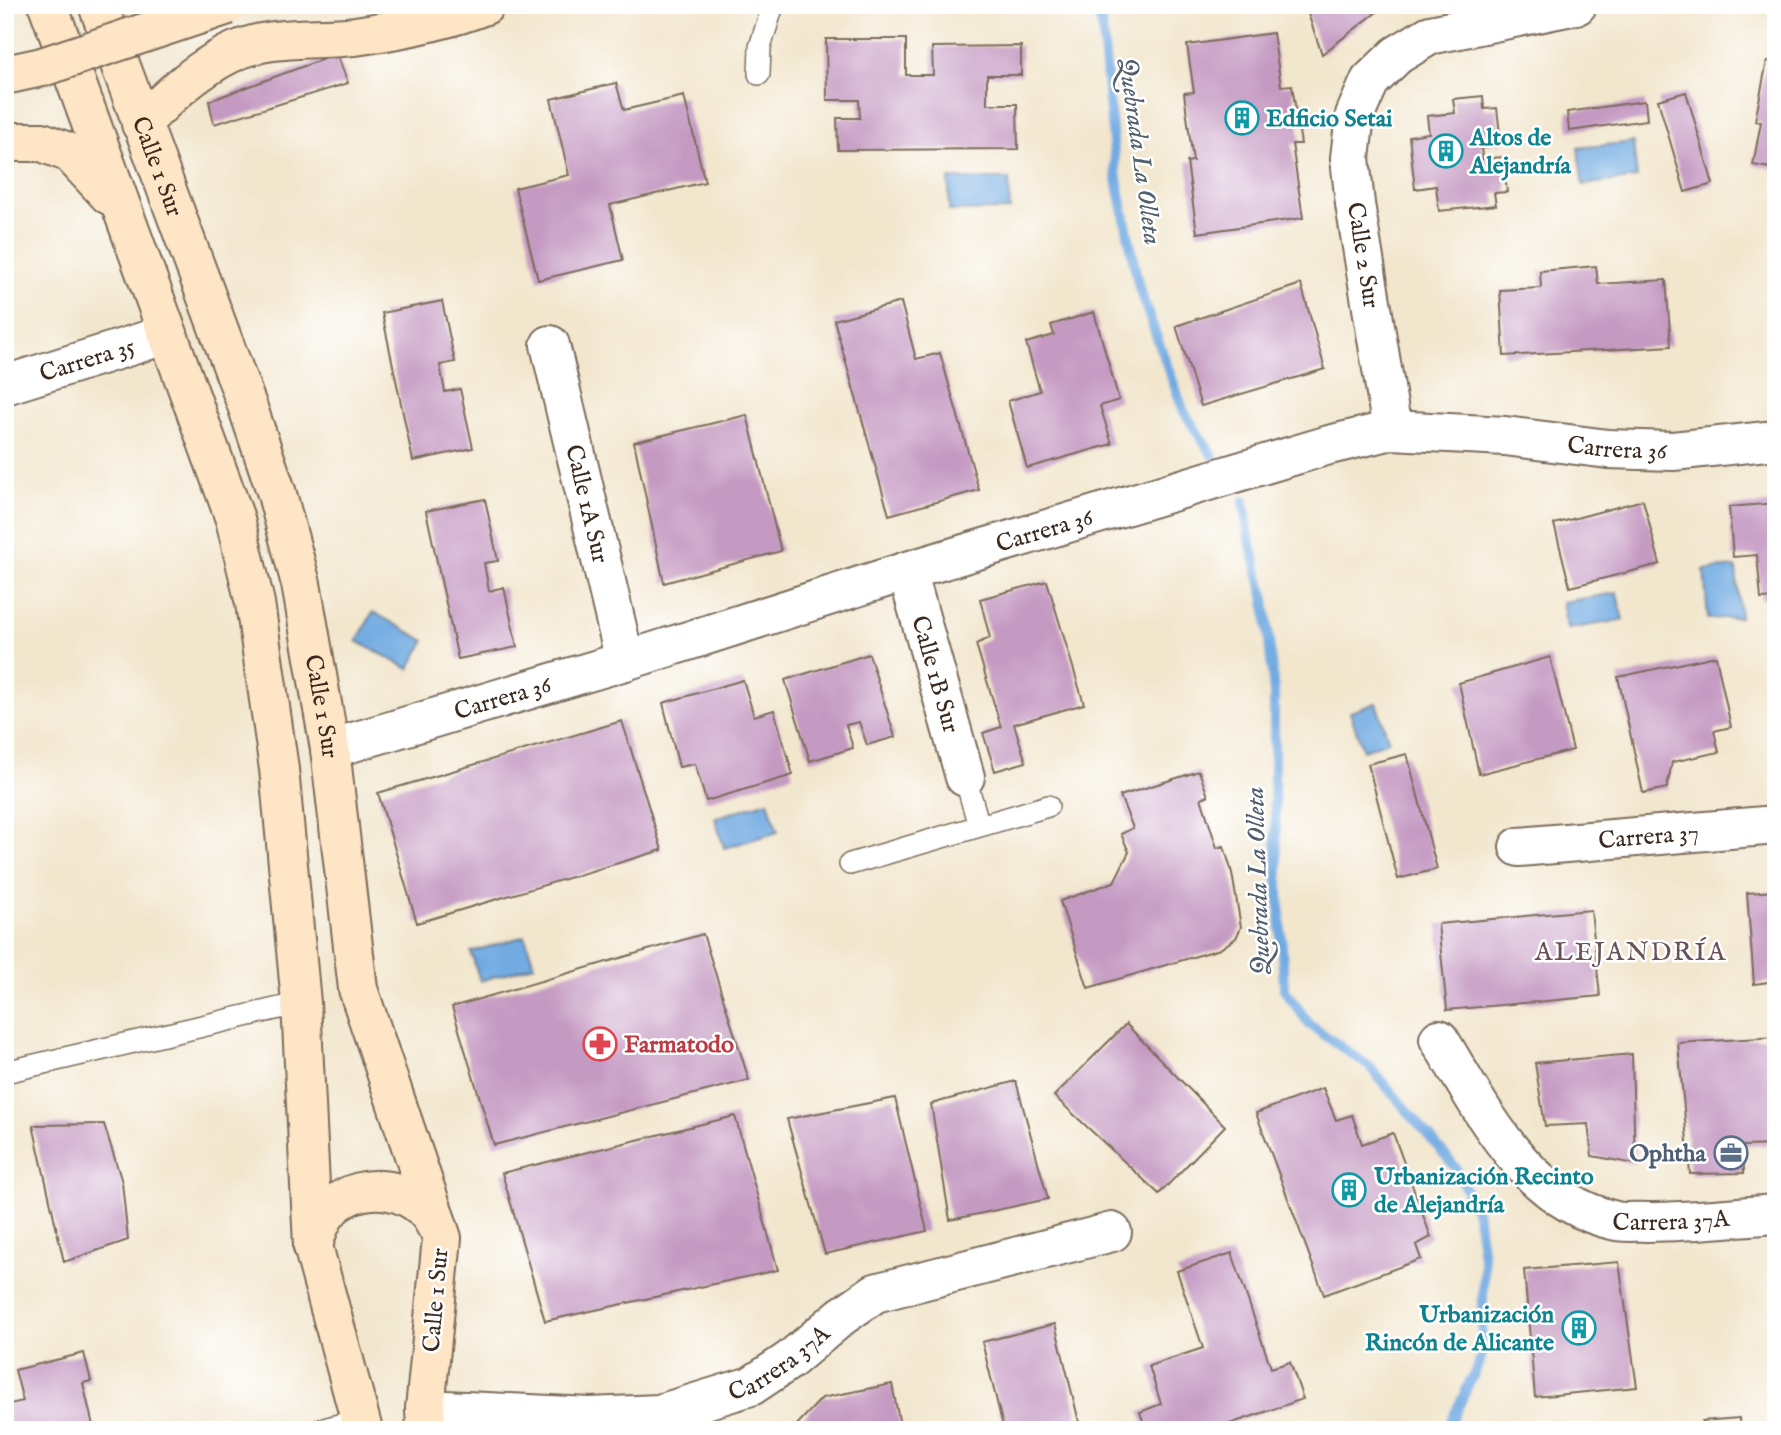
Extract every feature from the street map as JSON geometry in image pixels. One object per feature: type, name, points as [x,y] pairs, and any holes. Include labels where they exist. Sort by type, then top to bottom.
[{"type":"street","name":"Calle 1 Sur","points":[[48,5],[235,519],[255,603],[279,769],[302,1003],[313,1246],[362,1424]]},
{"type":"street","name":"Calle 1 Sur","points":[[98,5],[248,408],[277,494],[301,584],[330,749],[358,989],[442,1238],[425,1420]]},
{"type":"street","points":[[172,5],[198,24],[242,49]]},
{"type":"street","points":[[5,75],[54,64],[228,5]]},
{"type":"street","points":[[141,124],[202,69],[231,52],[289,38],[354,36],[460,15],[485,5]]},
{"type":"street","name":"Calle 2 Sur","points":[[1392,430],[1355,204],[1350,158],[1354,115],[1370,81],[1397,55],[1430,35],[1577,5]]},
{"type":"street","points":[[5,142],[42,142],[70,153],[121,209]]},
{"type":"street","name":"Carrera 35","points":[[5,386],[168,334]]},
{"type":"street","name":"Calle 1A Sur","points":[[550,345],[625,661]]},
{"type":"street","name":"Carrera 36","points":[[330,749],[1329,444],[1392,430],[1505,436],[1608,449],[1673,451],[1776,440]]},
{"type":"street","name":"Calle 1B Sur","points":[[907,571],[965,777]]},
{"type":"street","name":"Carrera 37","points":[[1519,847],[1776,825]]},
{"type":"street","name":"Carrera 37A","points":[[1439,1040],[1509,1150],[1539,1183],[1575,1206],[1617,1221],[1664,1222],[1776,1214]]},
{"type":"street","points":[[313,1246],[319,1225],[332,1207],[351,1195],[373,1189],[396,1191],[416,1201],[432,1217],[442,1238]]},
{"type":"street","name":"Carrera 37A","points":[[425,1420],[659,1414],[751,1386],[790,1360],[842,1316],[875,1293],[1112,1233]]},
{"type":"lane","points":[[759,74],[760,47],[772,5]]},
{"type":"lane","points":[[965,777],[979,826]]},
{"type":"lane","points":[[850,864],[1048,806]]},
{"type":"lane","points":[[5,1072],[302,1003]]},
{"type":"lane","points":[[320,1430],[362,1424]]},
{"type":"water","points":[[1633,142],[1637,178],[1583,185],[1578,148]]},
{"type":"water","points":[[949,179],[1009,179],[1010,210],[949,211]]},
{"type":"water","points":[[1736,567],[1740,617],[1708,619],[1704,570]]},
{"type":"water","points":[[1617,593],[1623,620],[1567,629],[1562,602]]},
{"type":"water","points":[[373,612],[425,641],[409,669],[357,641]]},
{"type":"water","points":[[1376,703],[1389,741],[1363,750],[1350,712]]},
{"type":"water","points":[[768,801],[778,832],[724,848],[715,818]]},
{"type":"water","points":[[525,936],[534,965],[480,981],[471,952]]},
{"type":"building","points":[[1305,5],[1386,5],[1322,54]]},
{"type":"building","name":"Edficio Setai","points":[[1273,33],[1281,86],[1292,85],[1301,144],[1292,144],[1303,218],[1197,233],[1187,162],[1193,161],[1184,93],[1194,92],[1187,45]]},
{"type":"building","points":[[826,39],[906,39],[906,75],[933,75],[932,47],[1021,46],[1021,75],[987,75],[987,104],[1017,104],[1018,149],[838,150],[837,118],[860,118],[859,100],[827,100]]},
{"type":"building","points":[[337,54],[348,83],[214,124],[209,101]]},
{"type":"building","points":[[1767,61],[1776,62],[1776,169],[1753,165],[1761,122],[1755,121]]},
{"type":"building","points":[[616,83],[624,110],[684,96],[705,182],[610,205],[623,260],[538,280],[515,188],[569,175],[551,99]]},
{"type":"building","points":[[1686,92],[1713,184],[1685,192],[1658,100]]},
{"type":"building","name":"Altos de Alejandría","points":[[1483,96],[1484,109],[1497,108],[1501,143],[1481,145],[1482,159],[1503,157],[1507,192],[1494,193],[1496,205],[1439,211],[1436,186],[1415,189],[1409,136],[1429,133],[1427,116],[1455,113],[1453,99]]},
{"type":"building","points":[[1645,101],[1647,120],[1569,131],[1567,112]]},
{"type":"building","points":[[1596,266],[1598,284],[1666,280],[1671,346],[1504,356],[1500,290],[1541,288],[1540,271]]},
{"type":"building","points":[[1301,284],[1325,369],[1201,406],[1176,326]]},
{"type":"building","points":[[442,301],[455,362],[440,365],[445,392],[460,389],[473,448],[413,461],[382,313]]},
{"type":"building","points":[[901,302],[916,359],[940,353],[979,490],[889,515],[834,320]]},
{"type":"building","points":[[1094,312],[1119,400],[1100,406],[1112,444],[1027,468],[1008,401],[1040,391],[1026,343],[1054,335],[1051,325]]},
{"type":"building","points":[[747,415],[781,551],[664,583],[634,442]]},
{"type":"building","points":[[485,499],[498,561],[484,563],[489,591],[504,587],[517,647],[458,659],[426,511]]},
{"type":"building","points":[[1643,500],[1660,564],[1570,587],[1554,524]]},
{"type":"building","points":[[1776,503],[1776,598],[1761,599],[1757,555],[1733,557],[1729,507]]},
{"type":"building","points":[[1047,581],[1084,704],[1014,724],[1026,762],[995,771],[983,733],[1001,727],[976,644],[990,638],[980,599]]},
{"type":"building","points":[[869,654],[895,737],[867,745],[859,722],[846,725],[853,748],[810,761],[785,680]]},
{"type":"building","points":[[1716,656],[1731,727],[1714,731],[1719,752],[1672,762],[1667,788],[1643,793],[1618,677]]},
{"type":"building","points":[[1550,657],[1573,750],[1479,774],[1459,683]]},
{"type":"building","points":[[743,680],[754,716],[774,710],[793,775],[706,801],[695,764],[679,767],[663,703]]},
{"type":"building","points":[[622,721],[662,850],[417,923],[378,793]]},
{"type":"building","points":[[1407,754],[1437,869],[1398,879],[1368,764]]},
{"type":"building","points":[[1199,771],[1208,796],[1201,798],[1217,848],[1224,846],[1232,873],[1241,927],[1236,938],[1220,949],[1088,988],[1060,901],[1114,882],[1129,852],[1121,834],[1133,828],[1120,796]]},
{"type":"building","points":[[1776,891],[1776,981],[1754,984],[1747,893]]},
{"type":"building","points":[[1591,910],[1600,996],[1447,1010],[1438,924]]},
{"type":"building","name":"Farmatodo","points":[[703,934],[749,1080],[494,1145],[452,1007]]},
{"type":"building","points":[[1126,1024],[1225,1126],[1159,1194],[1054,1096]]},
{"type":"building","points":[[1776,1037],[1776,1145],[1743,1146],[1744,1173],[1690,1174],[1678,1043]]},
{"type":"building","points":[[1632,1054],[1635,1164],[1592,1156],[1588,1124],[1545,1126],[1535,1063]]},
{"type":"building","points":[[1016,1081],[1048,1199],[950,1220],[931,1104]]},
{"type":"building","name":"Urbanización Recinto de Alejandría","points":[[1323,1088],[1336,1120],[1352,1115],[1362,1144],[1393,1133],[1431,1237],[1416,1245],[1421,1259],[1324,1295],[1256,1113]]},
{"type":"building","points":[[895,1098],[927,1231],[825,1254],[787,1119]]},
{"type":"building","points":[[735,1116],[778,1270],[545,1321],[502,1173]]},
{"type":"building","points":[[104,1124],[122,1182],[128,1240],[64,1262],[33,1125]]},
{"type":"building","points":[[1232,1253],[1271,1368],[1290,1362],[1303,1399],[1212,1430],[1146,1430],[1140,1412],[1161,1404],[1149,1366],[1203,1348],[1177,1271]]},
{"type":"building","name":"Urbanización Rincón de Alicante","points":[[1619,1262],[1637,1387],[1535,1397],[1524,1270]]},
{"type":"building","points":[[1055,1324],[1081,1430],[1004,1430],[982,1342]]},
{"type":"building","points":[[84,1353],[91,1381],[83,1383],[94,1430],[5,1430],[5,1405],[23,1401],[15,1370]]},
{"type":"building","points":[[892,1384],[901,1430],[792,1430],[822,1398]]},
{"type":"building","points":[[1739,1418],[1740,1430],[1703,1430],[1702,1421]]},
{"type":"waterway","name":"Quebrada La Olleta","points":[[1095,5],[1102,26],[1116,174],[1139,288],[1184,412],[1213,456]]},
{"type":"waterway","name":"Quebrada La Olleta","points":[[1244,501],[1249,538],[1265,599],[1274,693],[1274,793],[1284,989],[1310,1025],[1370,1067],[1456,1168],[1477,1213],[1484,1264],[1481,1359],[1447,1430]]},
{"type":"place","name":"Edficio Setai","points":[[1242,118]]},
{"type":"place","name":"Altos de Alejandría","points":[[1446,151]]},
{"type":"place","name":"Farmatodo","points":[[600,1044]]},
{"type":"place","name":"Ophtha","points":[[1731,1153]]},
{"type":"place","name":"Urbanización Recinto de Alejandría","points":[[1349,1190]]},
{"type":"place","name":"Urbanización Rincón de Alicante","points":[[1579,1328]]},
{"type":"district","name":"ALEJANDRÍA","points":[[1631,951]]}]
